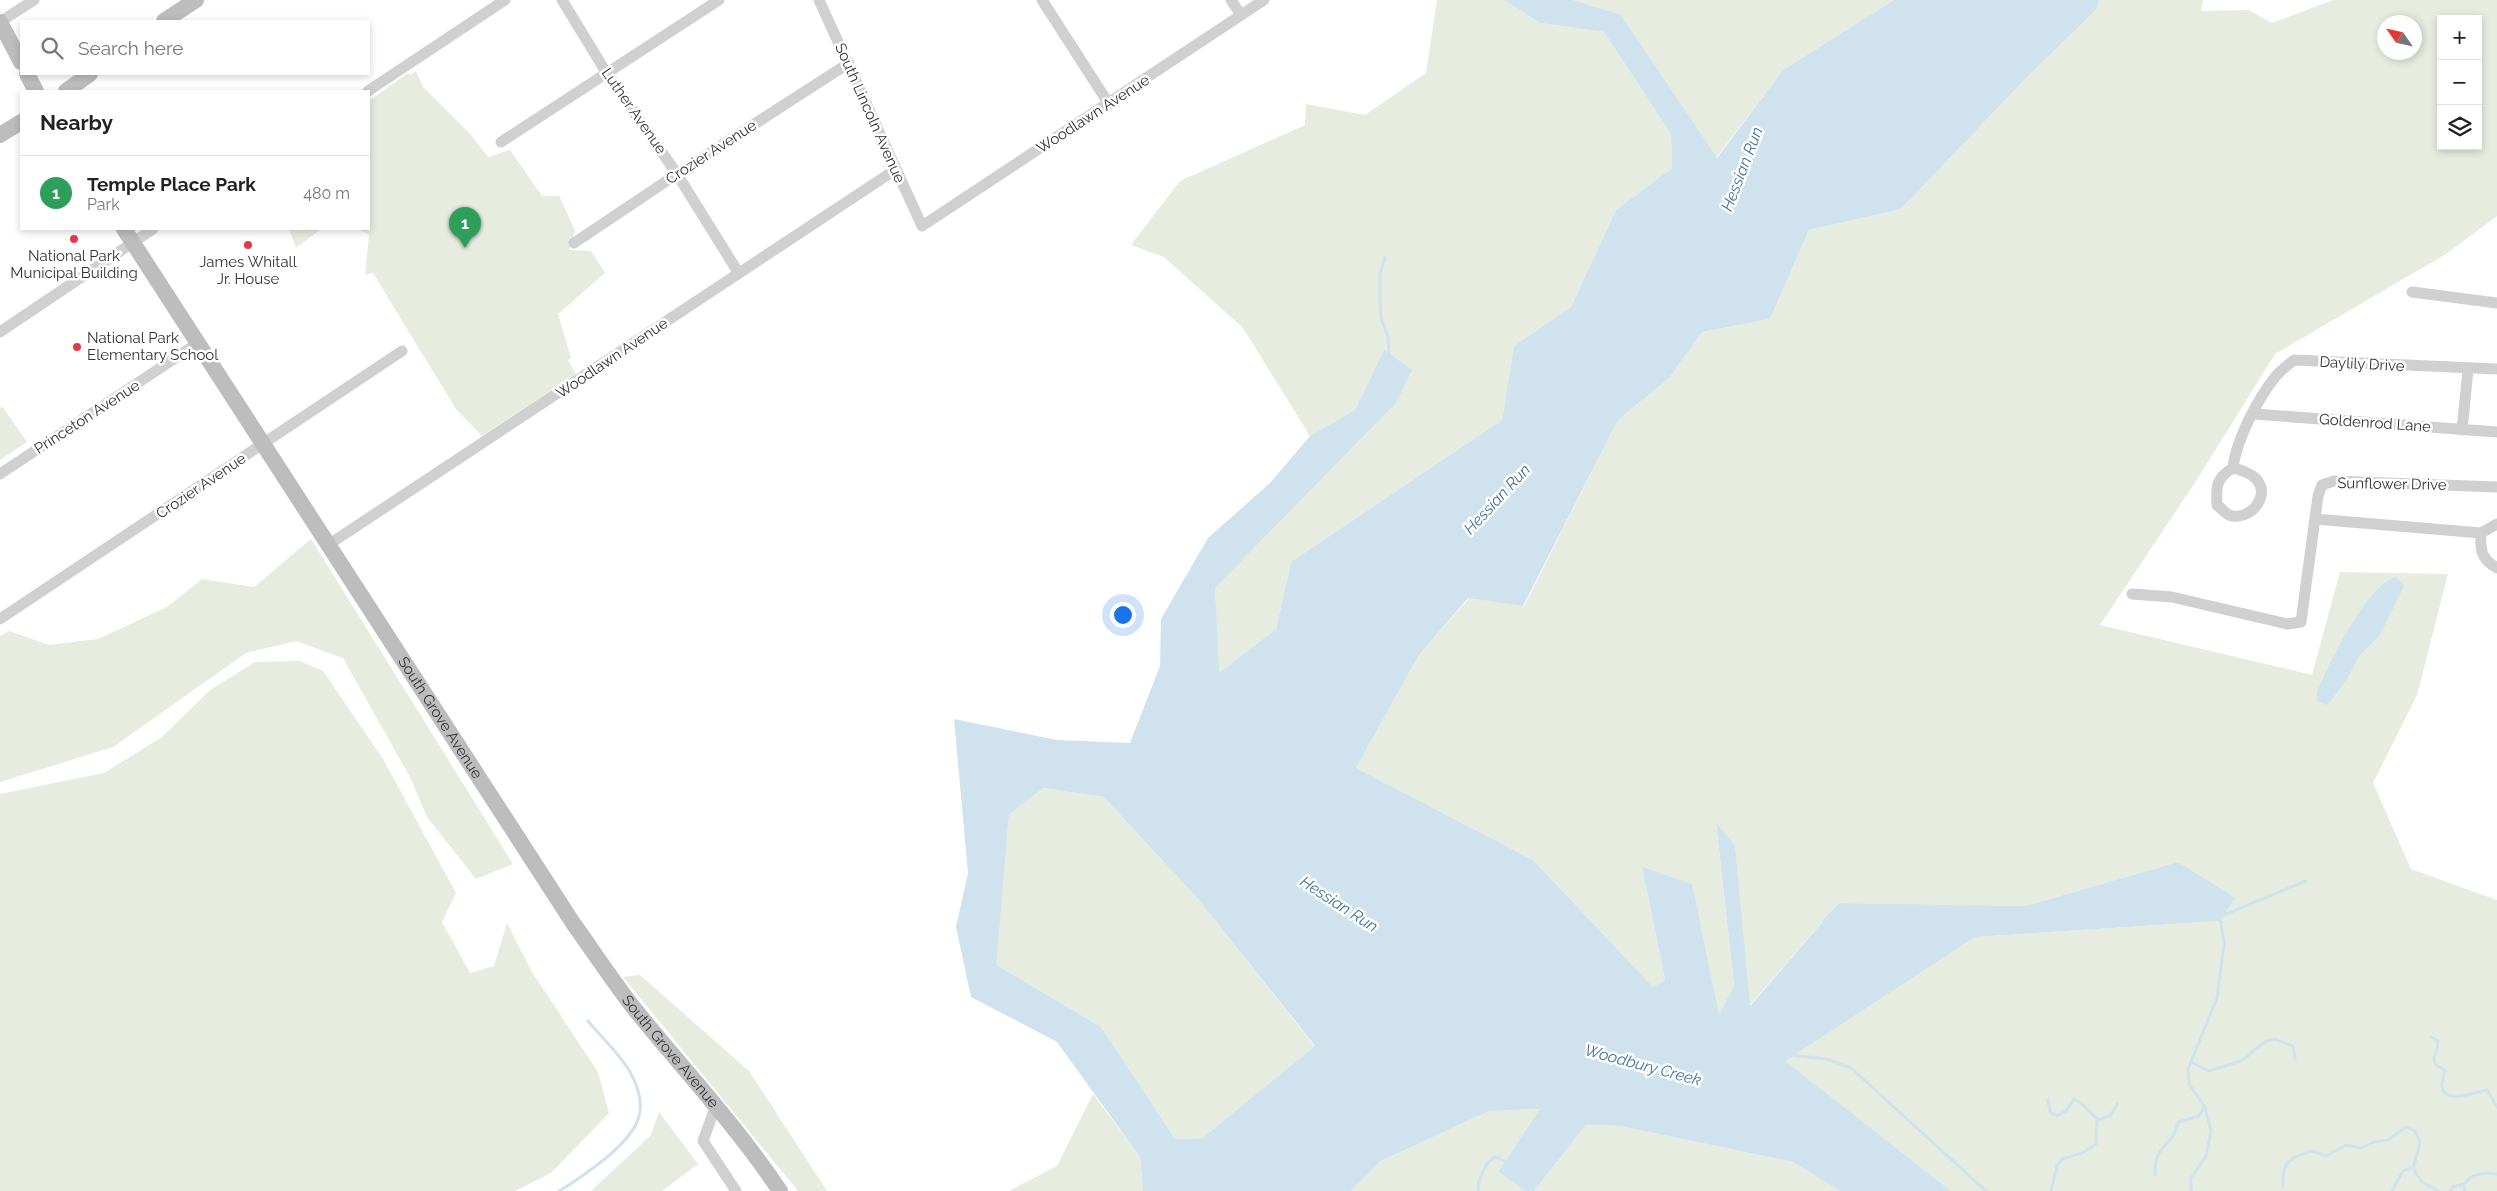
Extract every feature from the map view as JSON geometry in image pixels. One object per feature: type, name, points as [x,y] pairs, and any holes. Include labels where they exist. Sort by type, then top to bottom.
[{"type":"main road","points":[[166,20],[196,0]]},
{"type":"main road","points":[[0,22],[20,60]]},
{"type":"main road","points":[[28,75],[35,90]]},
{"type":"main road","points":[[67,90],[89,75]]},
{"type":"main road","points":[[0,135],[20,123]]},
{"type":"main road","name":"South Grove Avenue","points":[[128,235],[573,923],[632,1005],[716,1105],[759,1160],[780,1191]]},
{"type":"street","points":[[0,22],[34,0]]},
{"type":"street","points":[[370,90],[505,0]]},
{"type":"street","name":"Luther Avenue","points":[[562,0],[606,72],[677,174],[738,272]]},
{"type":"street","points":[[501,142],[719,0]]},
{"type":"street","name":"South Lincoln Avenue","points":[[819,0],[922,226]]},
{"type":"street","points":[[1042,0],[1109,104]]},
{"type":"street","points":[[1231,0],[1241,15]]},
{"type":"street","name":"Woodlawn Avenue","points":[[922,226],[1264,0]]},
{"type":"street","name":"Crozier Avenue","points":[[574,244],[677,174],[849,63]]},
{"type":"street","name":"Woodlawn Avenue","points":[[328,545],[537,408],[738,272],[895,170]]},
{"type":"street","points":[[0,332],[128,235],[149,230]]},
{"type":"street","points":[[2412,292],[2497,302]]},
{"type":"street","name":"Princeton Avenue","points":[[0,474],[198,343]]},
{"type":"street","name":"Crozier Avenue","points":[[0,619],[402,351]]},
{"type":"street","name":"Daylily Drive","points":[[2233,468],[2235,454],[2254,414],[2276,375],[2294,360],[2497,370]]},
{"type":"street","points":[[2462,430],[2468,370]]},
{"type":"street","name":"Goldenrod Lane","points":[[2254,414],[2497,432]]},
{"type":"street","points":[[2233,468],[2247,472],[2257,480],[2261,488],[2259,501],[2251,513],[2241,516],[2229,515],[2217,505],[2216,487],[2222,474],[2233,468]]},
{"type":"street","name":"Sunflower Drive","points":[[2132,594],[2172,597],[2287,624],[2301,622],[2318,496],[2322,485],[2334,481],[2497,487]]},
{"type":"street","points":[[2315,519],[2482,533],[2497,524]]},
{"type":"street","points":[[2482,533],[2480,550],[2486,562],[2497,568]]},
{"type":"street","points":[[716,1105],[703,1141],[736,1191]]},
{"type":"shaded area","points":[[1437,0],[1504,0],[1540,23],[1604,32],[1671,134],[1672,168],[1616,210],[1571,307],[1514,346],[1502,420],[1291,562],[1276,629],[1218,674],[1215,588],[1396,403],[1384,350],[1355,410],[1310,436],[1243,328],[1164,257],[1131,245],[1180,181],[1305,125],[1306,104],[1365,115],[1426,73]]},
{"type":"shaded area","points":[[1573,0],[1894,0],[1783,70],[1716,158],[1621,16]]},
{"type":"shaded area","points":[[2099,0],[2203,0],[2201,11],[2249,10],[2272,23],[2333,0],[2497,0],[2497,216],[2446,254],[2275,354],[2196,481],[2100,625],[2312,675],[2340,572],[2448,574],[2417,695],[2373,783],[2411,869],[2497,900],[2497,1191],[1951,1191],[1784,1061],[1975,937],[2220,921],[2178,862],[2025,906],[1839,903],[1749,1006],[1735,845],[1716,824],[1734,985],[1719,1016],[1642,867],[1665,980],[1653,987],[1533,860],[1356,768],[1419,655],[1469,598],[1524,606],[1618,420],[1669,378],[1702,332],[1770,319],[1809,230],[1901,209],[2029,75],[2097,9]]},
{"type":"shaded area","points":[[416,71],[423,87],[471,135],[488,157],[510,150],[542,196],[559,196],[575,230],[569,250],[591,251],[605,273],[558,314],[571,358],[568,360],[576,374],[482,436],[456,409],[373,273],[365,275],[369,235],[360,230],[370,230],[370,100],[408,73],[410,75]]},
{"type":"shaded area","points":[[289,230],[320,230],[296,248]]},
{"type":"shaded area","points":[[2,406],[27,442],[0,460],[0,408]]},
{"type":"shaded area","points":[[311,539],[513,864],[476,879],[427,817],[411,779],[343,658],[296,641],[246,653],[113,747],[0,782],[0,636],[9,631],[49,645],[98,639],[167,607],[202,579],[254,587]]},
{"type":"shaded area","points":[[300,661],[323,671],[383,759],[456,893],[442,922],[470,973],[494,966],[507,923],[532,972],[598,1072],[609,1113],[551,1173],[515,1191],[0,1191],[0,794],[104,773],[162,737],[210,690],[255,662]]},
{"type":"shaded area","points":[[1043,788],[1104,797],[1199,900],[1315,1047],[1203,1138],[1175,1139],[1101,1027],[995,965],[1009,815]]},
{"type":"shaded area","points":[[640,975],[749,1071],[827,1191],[798,1191],[623,977]]},
{"type":"shaded area","points":[[1093,1094],[1140,1157],[1143,1191],[1009,1191],[1057,1166]]},
{"type":"shaded area","points":[[1541,1109],[1498,1172],[1526,1191],[1351,1191],[1381,1161],[1489,1111]]},
{"type":"shaded area","points":[[659,1112],[698,1164],[662,1191],[591,1191],[651,1135]]},
{"type":"shaded area","points":[[1586,1125],[1620,1126],[1793,1162],[1840,1191],[1534,1191]]},
{"type":"water","points":[[1504,0],[1573,0],[1621,15],[1717,158],[1783,70],[1894,0],[2099,0],[2097,9],[2029,75],[1901,209],[1809,230],[1770,319],[1702,332],[1669,378],[1618,420],[1523,606],[1468,598],[1419,655],[1356,768],[1533,860],[1653,987],[1665,980],[1642,867],[1692,884],[1719,1015],[1734,985],[1716,823],[1735,845],[1750,1006],[1839,903],[2025,906],[2178,862],[2235,898],[2220,921],[1975,937],[1785,1061],[1951,1191],[1840,1191],[1793,1162],[1620,1126],[1586,1125],[1534,1191],[1526,1191],[1498,1172],[1540,1109],[1489,1111],[1381,1161],[1351,1191],[1143,1191],[1140,1157],[1057,1042],[971,997],[956,927],[968,873],[954,719],[1057,740],[1130,743],[1160,666],[1161,619],[1208,538],[1270,483],[1310,436],[1355,410],[1384,350],[1412,370],[1396,403],[1215,588],[1219,673],[1276,629],[1291,562],[1502,420],[1514,346],[1571,307],[1616,210],[1672,168],[1671,134],[1604,32],[1540,23]],"holes":[[[1043,788],[1104,797],[1199,900],[1315,1046],[1203,1138],[1175,1139],[1101,1027],[996,965],[1009,815]]]},
{"type":"water","points":[[2396,577],[2404,586],[2380,635],[2359,656],[2347,679],[2329,703],[2326,705],[2317,700],[2317,693],[2322,681],[2339,646],[2361,609],[2385,583]]},
{"type":"waterway","points":[[1385,258],[1380,274],[1380,300],[1381,318],[1388,337],[1389,355]]},
{"type":"waterway","points":[[2221,916],[2306,881]]},
{"type":"waterway","points":[[1824,921],[1834,911]]},
{"type":"waterway","points":[[2191,1191],[2191,1178],[2206,1156],[2211,1131],[2205,1107],[2189,1084],[2188,1069],[2217,998],[2224,944],[2220,917]]},
{"type":"waterway","points":[[559,1191],[606,1158],[626,1139],[638,1120],[640,1109],[637,1086],[626,1065],[588,1021]]},
{"type":"waterway","points":[[2431,1037],[2438,1041],[2434,1058],[2435,1064],[2445,1070],[2442,1085],[2444,1093],[2463,1096],[2487,1090],[2497,1107]]},
{"type":"waterway","points":[[2191,1062],[2209,1071],[2241,1061],[2266,1041],[2275,1039],[2293,1046],[2295,1059]]},
{"type":"waterway","points":[[1791,1055],[1826,1059],[1851,1068],[1986,1191]]},
{"type":"waterway","points":[[2048,1100],[2050,1112],[2057,1116],[2066,1111],[2074,1099],[2099,1120],[2111,1115],[2117,1104]]},
{"type":"waterway","points":[[2155,1175],[2157,1157],[2173,1136],[2179,1122],[2199,1116],[2204,1107]]},
{"type":"waterway","points":[[2051,1191],[2057,1166],[2062,1159],[2082,1153],[2096,1144],[2097,1119]]},
{"type":"waterway","points":[[2283,1186],[2284,1171],[2293,1158],[2312,1151],[2326,1156],[2346,1145],[2361,1148],[2374,1142],[2388,1140],[2406,1127],[2415,1131],[2420,1143],[2414,1165],[2415,1172],[2422,1182],[2439,1191]]},
{"type":"waterway","points":[[1478,1191],[1483,1171],[1492,1159],[1496,1157],[1508,1163]]},
{"type":"waterway","points":[[2392,1191],[2403,1171],[2414,1167]]},
{"type":"waterway","points":[[2451,1191],[2452,1187],[2464,1184],[2475,1175],[2483,1173],[2497,1174]]},
{"type":"waterway","points":[[2464,1184],[2465,1191]]},
{"type":"place","name":"National Park Municipal Building","points":[[74,239]]},
{"type":"place","name":"James Whitall Jr. House","points":[[248,245]]},
{"type":"place","name":"Temple Place Park","points":[[465,248]]},
{"type":"place","name":"National Park Elementary School","points":[[77,347]]},
{"type":"water label","name":"Hessian Run","points":[[1742,169]]},
{"type":"water label","name":"Hessian Run","points":[[1497,499]]},
{"type":"water label","name":"Hessian Run","points":[[1339,904]]},
{"type":"water label","name":"Woodbury Creek","points":[[1643,1065]]}]
